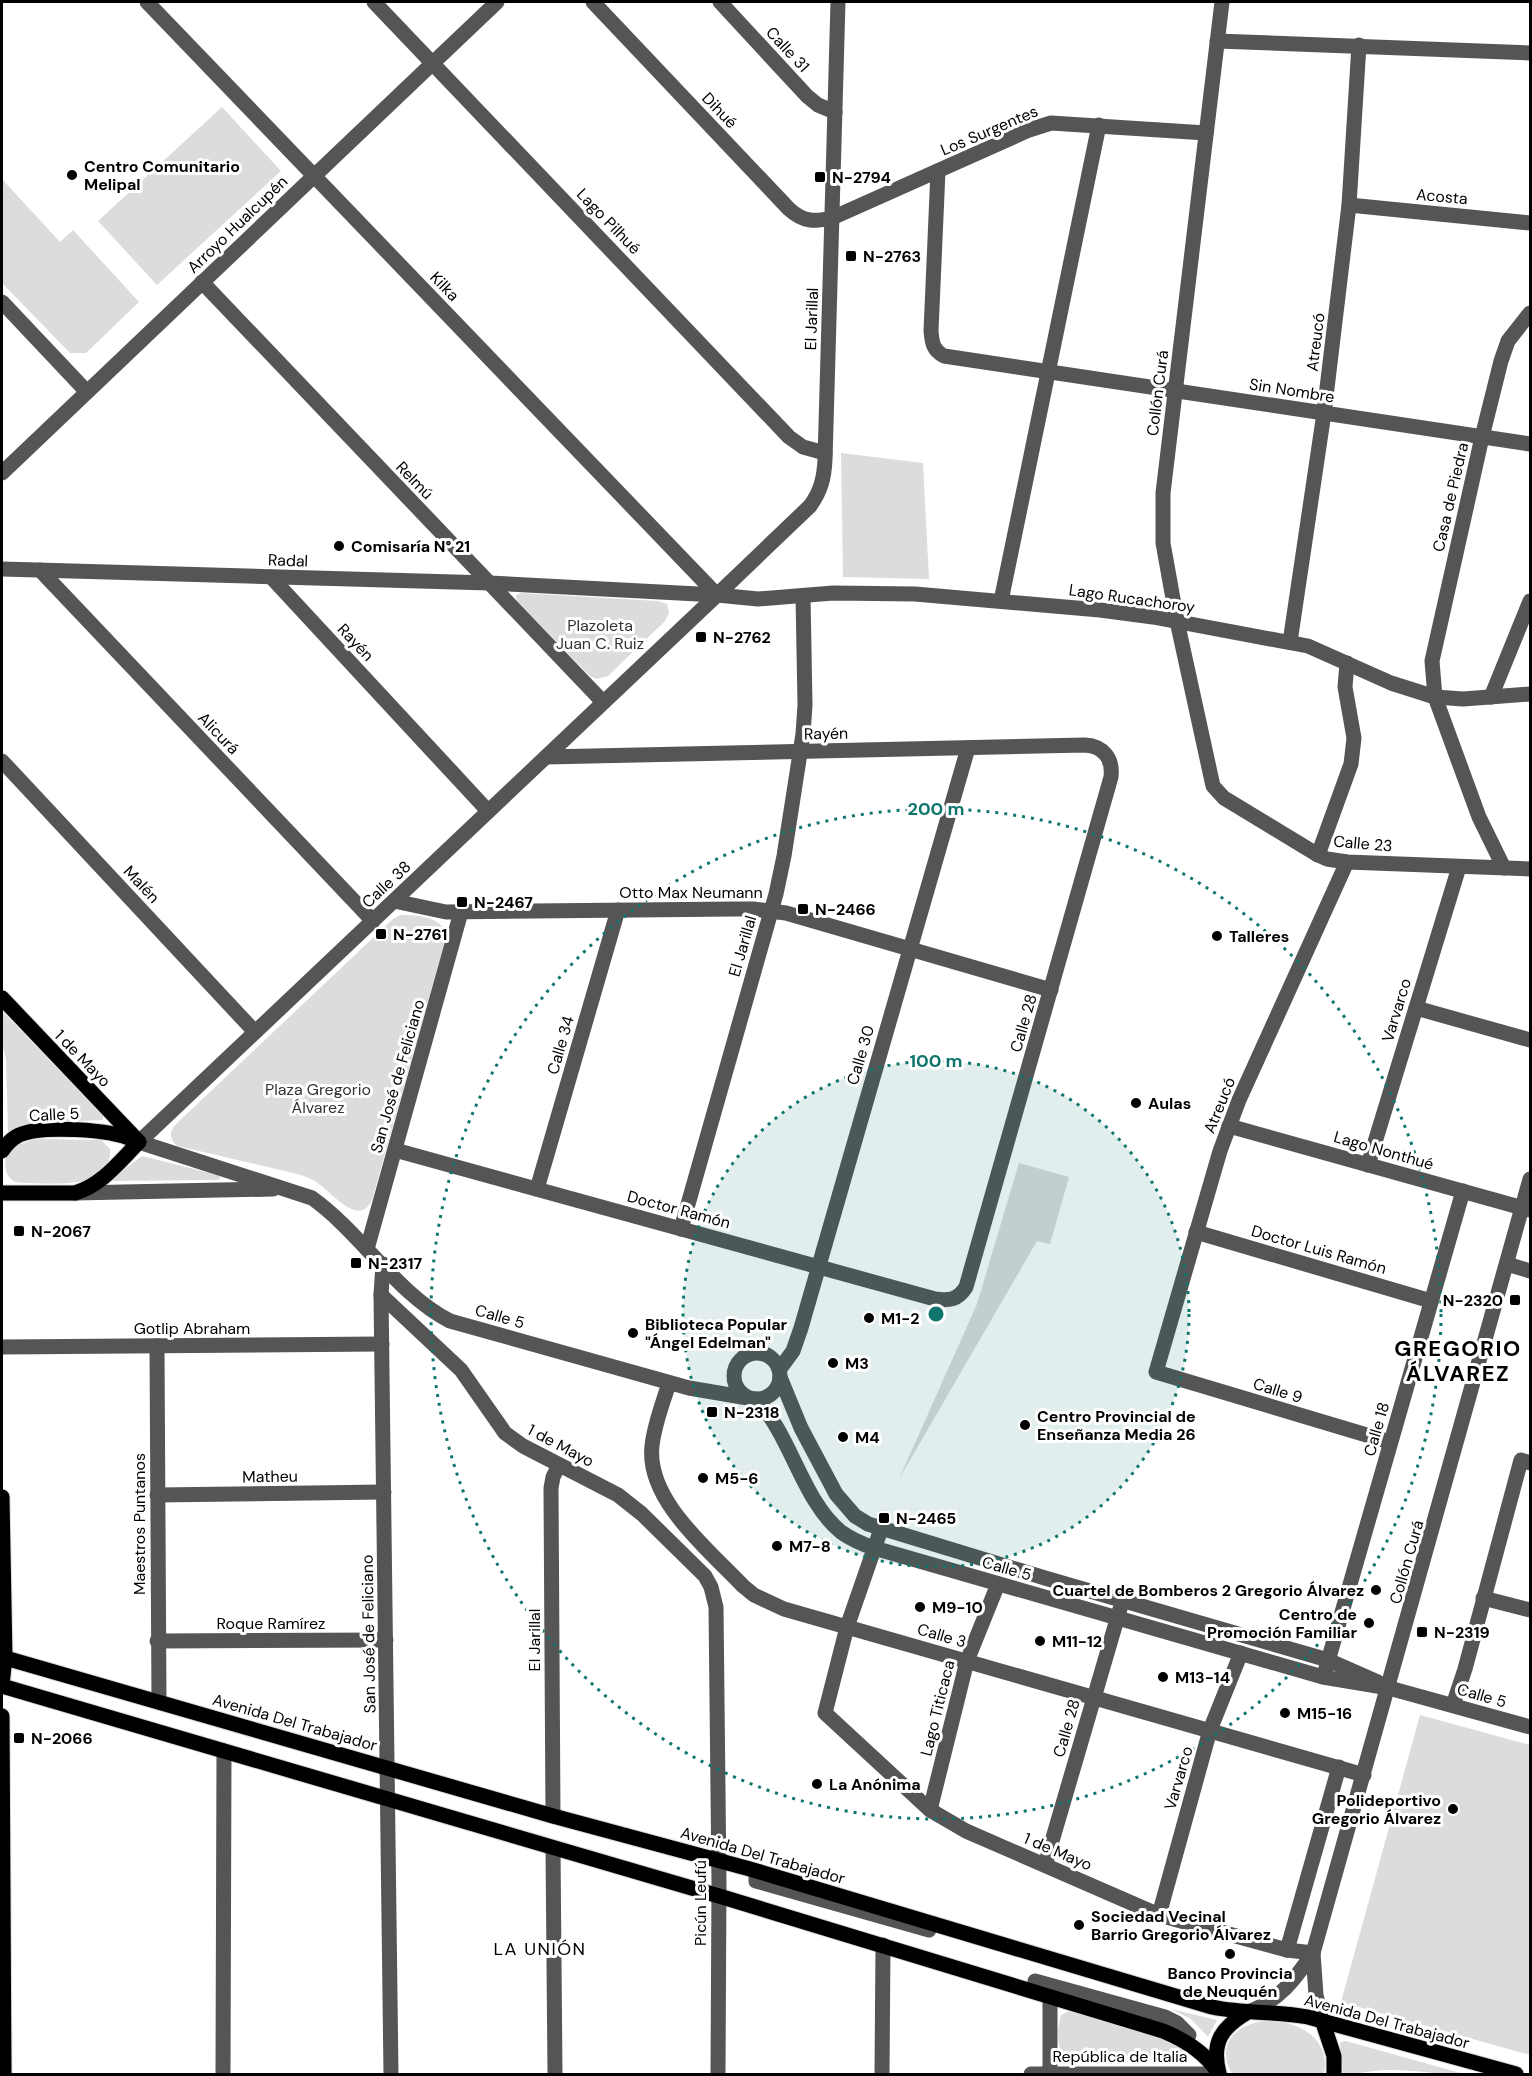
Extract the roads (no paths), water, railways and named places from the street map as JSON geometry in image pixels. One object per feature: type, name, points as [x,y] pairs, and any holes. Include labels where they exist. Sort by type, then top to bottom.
[{"type":"main road","name":"1 de Mayo","points":[[2,998],[139,1142]]},
{"type":"main road","name":"Calle 5","points":[[2,1151],[11,1140],[19,1135],[41,1131],[111,1132],[139,1142]]},
{"type":"main road","name":"Calle 38","points":[[75,1193],[95,1184],[139,1142]]},
{"type":"main road","points":[[2,1193],[75,1193]]},
{"type":"main road","points":[[2,1497],[2,1685],[1050,1995],[1176,2036],[1200,2052],[1219,2074]]},
{"type":"main road","name":"Avenida Del Trabajador","points":[[3,1658],[553,1816],[718,1860],[1212,2007],[1248,2012],[1283,2013],[1322,2020],[1516,2074]]},
{"type":"main road","points":[[2,1716],[4,2074]]},
{"type":"main road","name":"Collón Curá","points":[[1219,2074],[1216,2057],[1219,2038],[1229,2024],[1248,2012]]},
{"type":"main road","name":"Collón Curá","points":[[1322,2020],[1334,2056],[1334,2074]]},
{"type":"street","name":"Kilka","points":[[147,2],[717,595]]},
{"type":"street","name":"Lago Pilhué","points":[[374,2],[789,437],[803,447],[825,453]]},
{"type":"street","name":"Arroyo Hualcupén","points":[[2,473],[497,2]]},
{"type":"street","name":"Dihué","points":[[593,2],[794,213],[806,220],[832,218]]},
{"type":"street","name":"Calle 31","points":[[720,2],[807,96],[818,105],[835,112]]},
{"type":"street","name":"El Jarillal","points":[[717,595],[810,506],[822,485],[825,453],[838,2]]},
{"type":"street","name":"Collón Curá","points":[[1214,786],[1177,621],[1161,526],[1163,493],[1222,2]]},
{"type":"street","points":[[1217,41],[1530,53]]},
{"type":"street","name":"Atreucó","points":[[1290,642],[1324,413],[1349,205],[1359,45]]},
{"type":"street","name":"Los Surgentes","points":[[832,218],[1040,126],[1058,123],[1206,133]]},
{"type":"street","points":[[1001,601],[1099,125]]},
{"type":"street","name":"Sin Nombre","points":[[938,171],[931,331],[933,345],[937,352],[944,356],[1530,444]]},
{"type":"street","name":"Acosta","points":[[1349,205],[1530,222]]},
{"type":"street","name":"Relmú","points":[[201,282],[603,702]]},
{"type":"street","points":[[2,302],[87,392]]},
{"type":"street","name":"Casa de Piedra","points":[[1504,868],[1479,817],[1435,697],[1431,672],[1434,649],[1482,437],[1508,341],[1530,313]]},
{"type":"street","name":"Radal","points":[[2,569],[489,583],[717,595]]},
{"type":"street","name":"Alicurá","points":[[40,570],[373,921]]},
{"type":"street","name":"Rayén","points":[[271,577],[488,811]]},
{"type":"street","name":"Lago Rucachoroy","points":[[717,595],[758,599],[885,593],[1100,610],[1177,621],[1308,646],[1391,683],[1435,697],[1455,699],[1530,694]]},
{"type":"street","name":"Calle 38","points":[[139,1142],[717,595]]},
{"type":"street","name":"El Jarillal","points":[[681,1229],[771,910],[784,856],[801,751],[805,705],[803,596]]},
{"type":"street","points":[[1491,697],[1530,601]]},
{"type":"street","points":[[1318,855],[1351,764],[1354,738],[1345,687],[1347,663]]},
{"type":"street","name":"Rayén","points":[[546,757],[1092,746],[1105,753]]},
{"type":"street","name":"Calle 30","points":[[752,1398],[764,1398],[776,1390],[780,1373],[797,1340],[968,748]]},
{"type":"street","name":"Calle 28","points":[[954,1299],[962,1294],[969,1279],[1111,777],[1110,760],[1105,753]]},
{"type":"street","name":"Malén","points":[[2,761],[255,1032]]},
{"type":"street","name":"Calle 23","points":[[1214,786],[1224,798],[1327,859],[1347,862],[1530,869]]},
{"type":"street","name":"Atreucó","points":[[1156,1372],[1229,1126],[1347,862]]},
{"type":"street","name":"Varvarco","points":[[1368,1165],[1459,867]]},
{"type":"street","name":"Otto Max Neumann","points":[[394,901],[431,909],[461,912],[771,910],[1051,990]]},
{"type":"street","name":"Calle 34","points":[[537,1189],[618,910]]},
{"type":"street","name":"San José de Feliciano","points":[[367,1249],[461,912]]},
{"type":"street","points":[[1416,1008],[1530,1040]]},
{"type":"street","name":"Lago Nonthué","points":[[1229,1126],[1527,1209]]},
{"type":"street","name":"Calle 5","points":[[139,1142],[312,1198],[324,1206],[425,1306],[450,1321],[669,1383],[752,1398],[773,1420],[823,1512],[842,1533],[857,1541],[874,1548],[1323,1677],[1389,1688],[1530,1727]]},
{"type":"street","name":"Doctor Ramón","points":[[395,1150],[935,1299],[954,1299]]},
{"type":"street","name":"Collón Curá","points":[[1248,2012],[1261,2008],[1289,1986],[1313,1953],[1507,1264],[1527,1209],[1530,1179]]},
{"type":"street","name":"Calle 5","points":[[75,1193],[286,1189]]},
{"type":"street","name":"Calle 18","points":[[1323,1677],[1463,1191]]},
{"type":"street","name":"Doctor Luis Ramón","points":[[1196,1232],[1431,1301]]},
{"type":"street","name":"San José de Feliciano","points":[[383,1264],[381,1295],[391,2074]]},
{"type":"street","points":[[1507,1264],[1530,1271]]},
{"type":"street","name":"1 de Mayo","points":[[381,1295],[460,1370],[505,1433],[523,1446],[631,1504],[702,1572],[711,1587]]},
{"type":"street","name":"Gotlip Abraham","points":[[2,1347],[382,1344]]},
{"type":"street","name":"Maestros Puntanos","points":[[157,1346],[159,1702]]},
{"type":"street","points":[[752,1398],[741,1393],[734,1379],[735,1371],[744,1358],[758,1353],[765,1355],[771,1358],[780,1373]]},
{"type":"street","name":"Calle 9","points":[[1156,1372],[1390,1442]]},
{"type":"street","name":"Calle 5","points":[[780,1373],[801,1428],[836,1494],[855,1516],[880,1529],[1328,1660],[1389,1688]]},
{"type":"street","name":"Calle 3","points":[[669,1383],[654,1433],[651,1454],[656,1478],[668,1505],[754,1595],[784,1609],[1364,1775]]},
{"type":"street","points":[[1453,1705],[1465,1669],[1483,1598],[1526,1462]]},
{"type":"street","name":"El Jarillal","points":[[553,1816],[551,1488],[559,1465]]},
{"type":"street","name":"Matheu","points":[[157,1495],[384,1492]]},
{"type":"street","points":[[848,1627],[880,1529]]},
{"type":"street","name":"Lago Titicaca","points":[[930,1810],[967,1661],[998,1584]]},
{"type":"street","name":"Picún Leufú","points":[[711,1587],[716,1607],[718,2074]]},
{"type":"street","points":[[1483,1598],[1530,1610]]},
{"type":"street","name":"Calle 28","points":[[1045,1865],[1122,1600]]},
{"type":"street","name":"1 de Mayo","points":[[848,1627],[825,1713],[930,1810],[966,1831],[1159,1915],[1287,1950],[1313,1953]]},
{"type":"street","name":"Roque Ramírez","points":[[157,1641],[386,1640]]},
{"type":"street","name":"Varvarco","points":[[1159,1915],[1210,1731],[1241,1653]]},
{"type":"street","points":[[224,1751],[224,2074]]},
{"type":"street","points":[[1287,1950],[1339,1767]]},
{"type":"street","points":[[553,1849],[555,2074]]},
{"type":"street","points":[[757,1876],[765,1878],[857,1905],[928,1930],[756,1881],[754,1878],[757,1876]]},
{"type":"street","points":[[882,2074],[883,1946]]},
{"type":"street","name":"Collón Curá","points":[[1313,1953],[1316,1995],[1322,2020]]},
{"type":"street","points":[[1035,1982],[1165,2017],[1177,2023],[1189,2035],[1158,2021],[1072,1996],[1035,1982]]},
{"type":"street","points":[[1050,1995],[1050,2074]]},
{"type":"street","name":"República de Italia","points":[[1031,2074],[1210,2074]]},
{"type":"place","name":"Centro Comunitario Melipal","points":[[72,175]]},
{"type":"place","name":"N-2794","points":[[820,177]]},
{"type":"place","name":"N-2763","points":[[851,256]]},
{"type":"place","name":"Comisaría N° 21","points":[[339,546]]},
{"type":"place","name":"N-2762","points":[[701,637]]},
{"type":"place","name":"N-2467","points":[[462,902]]},
{"type":"place","name":"N-2466","points":[[803,909]]},
{"type":"place","name":"N-2761","points":[[381,934]]},
{"type":"place","name":"Talleres","points":[[1217,936]]},
{"type":"place","name":"Aulas","points":[[1136,1103]]},
{"type":"place","name":"N-2067","points":[[19,1231]]},
{"type":"place","name":"N-2317","points":[[356,1263]]},
{"type":"place","name":"N-2320","points":[[1515,1300]]},
{"type":"place","name":"M1-2","points":[[869,1318]]},
{"type":"place","name":"Biblioteca Popular \"Ángel Edelman\"","points":[[633,1333]]},
{"type":"place","name":"M3","points":[[833,1363]]},
{"type":"place","name":"N-2318","points":[[712,1412]]},
{"type":"place","name":"Centro Provincial de Enseñanza Media 26","points":[[1025,1425]]},
{"type":"place","name":"M4","points":[[843,1437]]},
{"type":"place","name":"M5-6","points":[[703,1478]]},
{"type":"place","name":"N-2465","points":[[884,1518]]},
{"type":"place","name":"M7-8","points":[[777,1546]]},
{"type":"place","name":"Cuartel de Bomberos 2 Gregorio Álvarez","points":[[1376,1590]]},
{"type":"place","name":"M9-10","points":[[920,1607]]},
{"type":"place","name":"Centro de Promoción Familiar","points":[[1369,1623]]},
{"type":"place","name":"N-2319","points":[[1422,1632]]},
{"type":"place","name":"M11-12","points":[[1040,1641]]},
{"type":"place","name":"M13-14","points":[[1163,1677]]},
{"type":"place","name":"M15-16","points":[[1285,1713]]},
{"type":"place","name":"N-2066","points":[[19,1738]]},
{"type":"place","name":"La Anónima","points":[[817,1784]]},
{"type":"place","name":"Polideportivo Gregorio Álvarez","points":[[1453,1809]]},
{"type":"place","name":"Sociedad Vecinal Barrio Gregorio Álvarez","points":[[1079,1925]]},
{"type":"place","name":"Banco Provincia de Neuquén","points":[[1230,1954]]},
{"type":"district","name":"GREGORIO ÁLVAREZ","points":[[1458,1360]]},
{"type":"district","name":"LA UNIÓN","points":[[540,1949]]},
{"type":"park label","name":"Plazoleta Juan C. Ruiz","points":[[600,634]]},
{"type":"park label","name":"Plaza Gregorio Álvarez","points":[[318,1098]]}]
